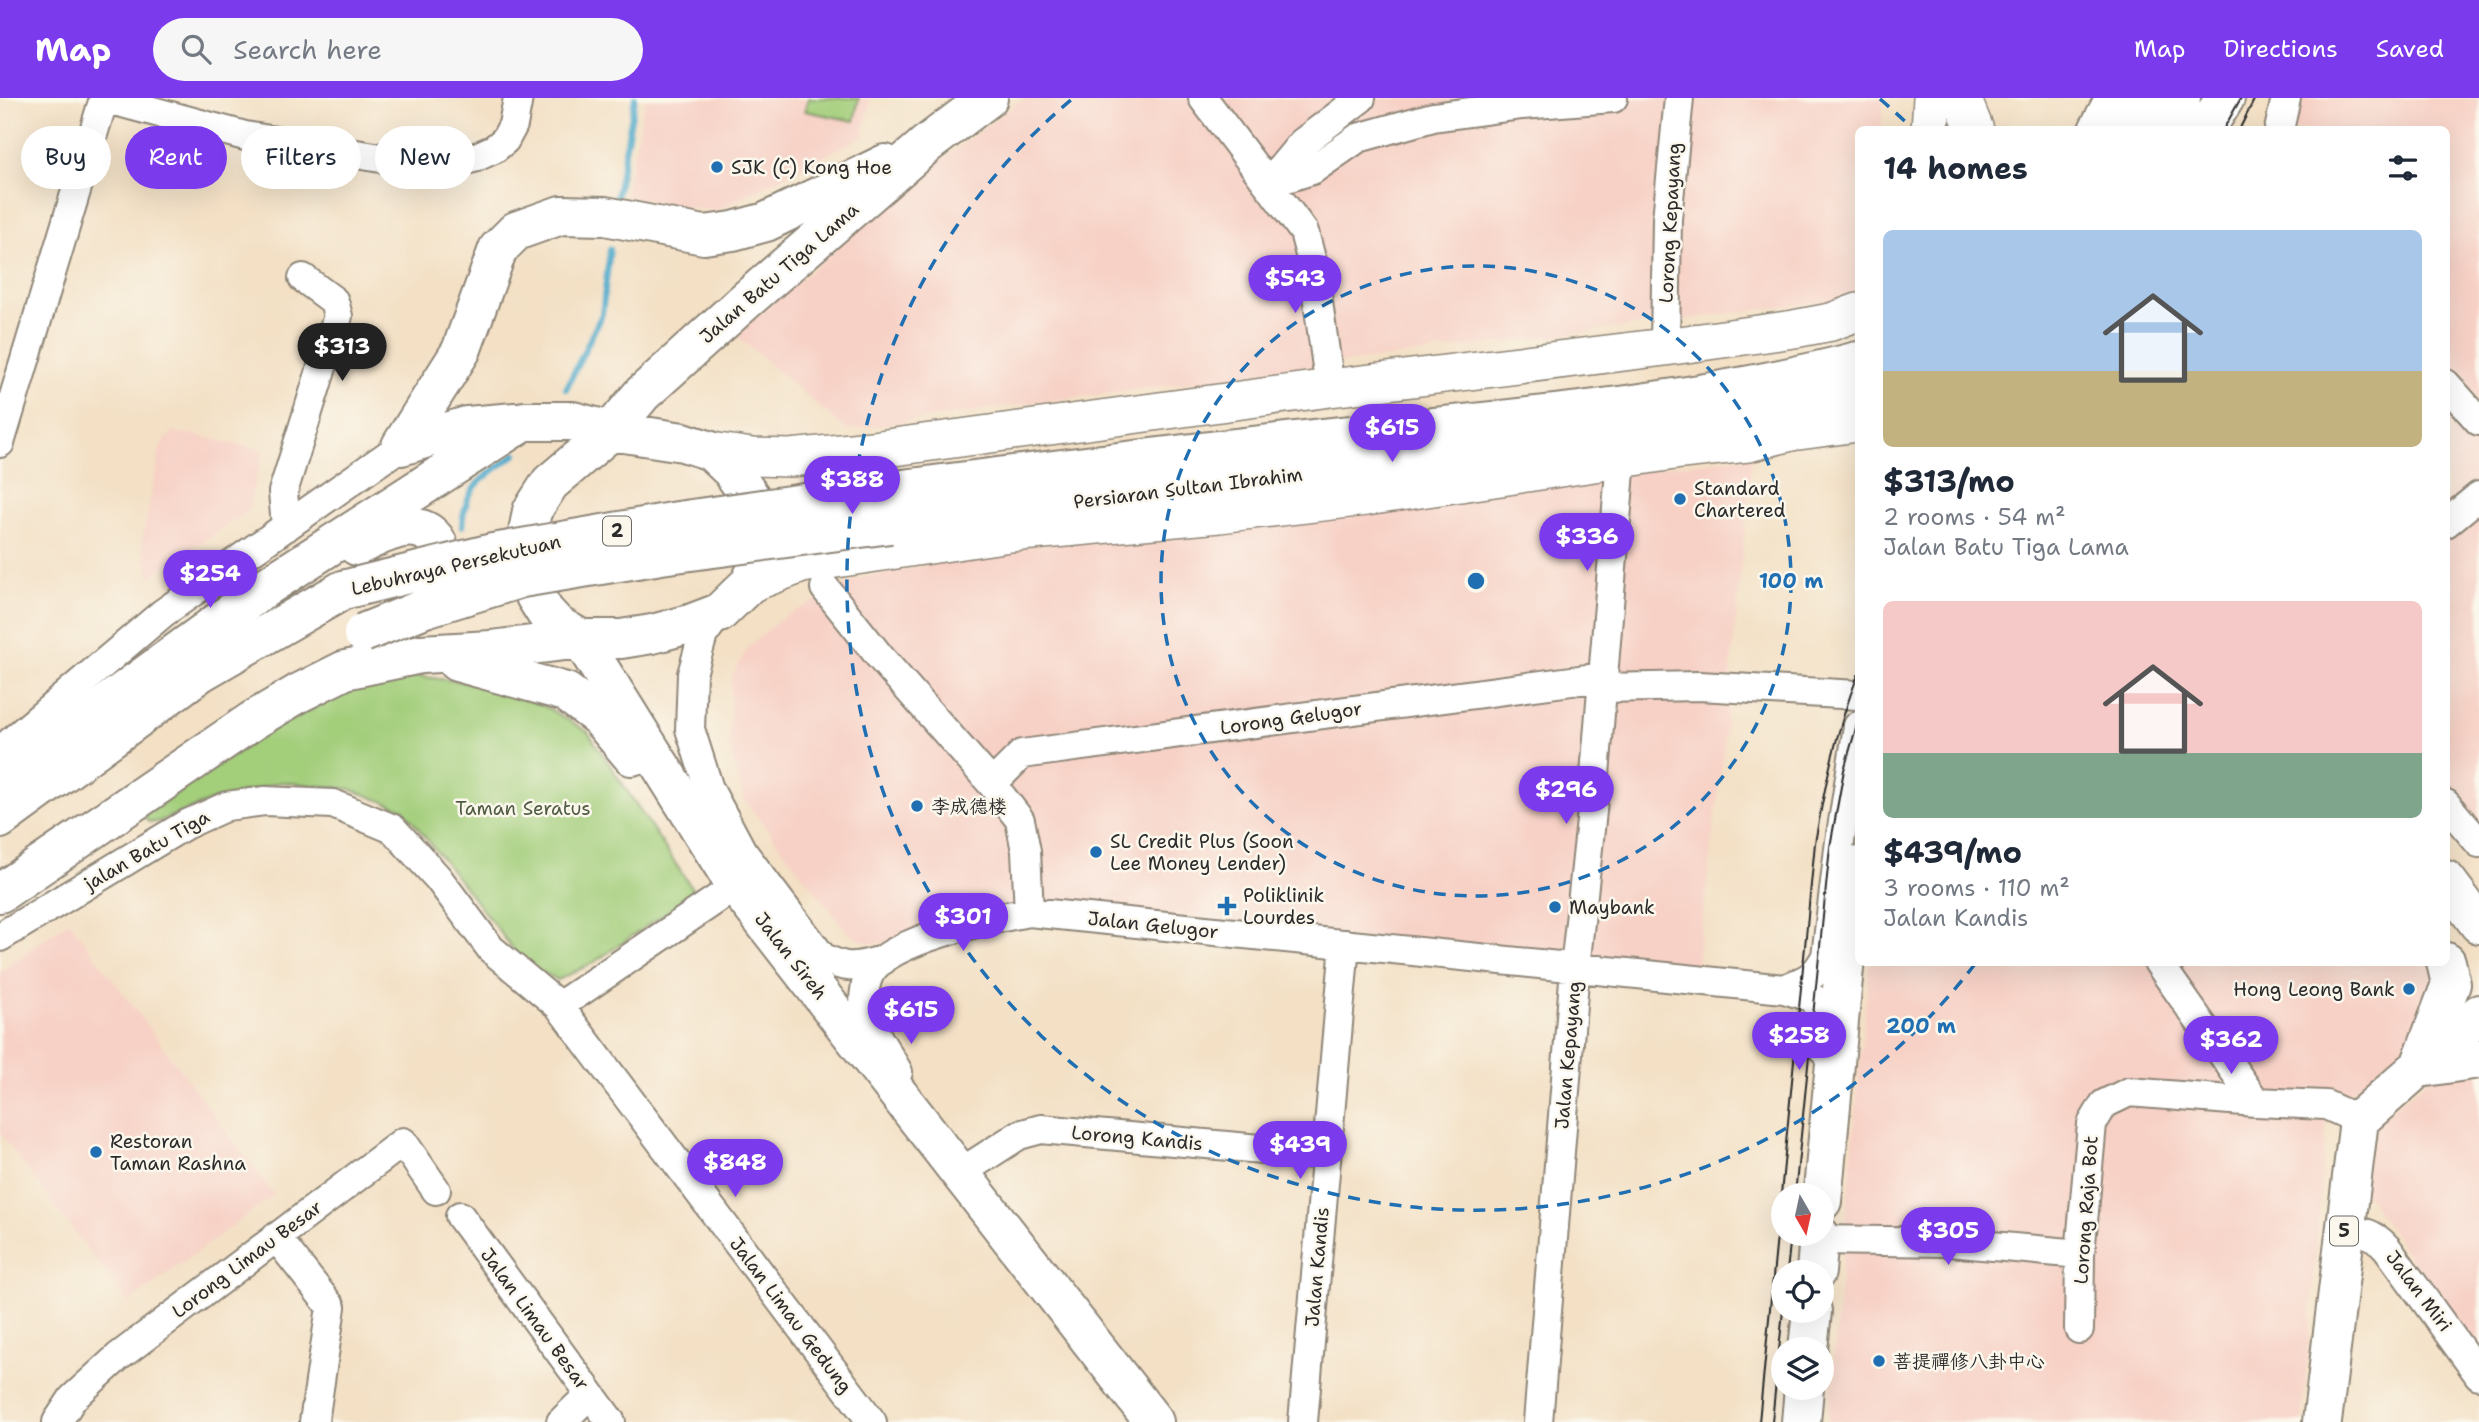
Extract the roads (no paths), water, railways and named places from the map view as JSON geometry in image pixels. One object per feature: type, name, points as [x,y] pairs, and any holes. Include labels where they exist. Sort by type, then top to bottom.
[{"type":"highway","name":"Jalan Batu Tiga Lama","points":[[611,431],[642,394],[744,302],[927,144],[988,98]]},
{"type":"highway","points":[[2113,118],[2149,98]]},
{"type":"highway","points":[[2168,126],[2181,98]]},
{"type":"highway","points":[[401,446],[461,351],[498,249],[516,230],[561,215],[605,216],[704,235],[733,231],[766,222],[927,144]]},
{"type":"highway","name":"Persiaran Sultan Ibrahim","points":[[893,507],[1714,393],[1855,362]]},
{"type":"highway","name":"Persiaran Sultan Ibrahim","points":[[893,507],[1502,452],[1776,413],[1855,393]]},
{"type":"highway","points":[[345,670],[421,654],[491,650],[581,639],[621,639],[652,634],[719,613],[750,584],[760,563],[764,539],[756,505],[731,470],[711,451],[683,442],[611,431],[573,421],[524,421],[467,426],[401,446]]},
{"type":"highway","points":[[0,788],[18,747],[524,421]]},
{"type":"highway","points":[[581,639],[557,625],[535,596],[523,559],[526,537],[532,511],[550,483],[611,431]]},
{"type":"highway","name":"Lebuhraya Persekutuan","points":[[0,819],[201,672],[343,590],[493,553],[678,521],[893,507]]},
{"type":"highway","name":"Lebuhraya Persekutuan","points":[[0,867],[187,733],[251,693],[363,633],[425,608],[522,578],[661,555],[893,507]]},
{"type":"highway","points":[[0,893],[252,721],[345,670],[437,607],[447,582],[446,564],[435,539],[419,528],[396,529],[269,585]]},
{"type":"highway","name":"Jalan Sireh","points":[[581,639],[736,886],[1154,1422]]},
{"type":"highway","points":[[421,654],[566,692],[599,717],[736,886]]},
{"type":"highway","points":[[2450,863],[2479,884]]},
{"type":"highway","points":[[2450,885],[2479,924]]},
{"type":"highway","points":[[1824,1183],[1846,947],[1855,888]]},
{"type":"highway","points":[[2419,1068],[2451,984],[2447,966]]},
{"type":"highway","points":[[2359,1120],[2479,1014]]},
{"type":"highway","points":[[2419,1068],[2479,1059]]},
{"type":"highway","name":"5","points":[[2322,1422],[2359,1120]]},
{"type":"highway","points":[[1801,1422],[1803,1400]]},
{"type":"main road","points":[[1930,126],[1932,98]]},
{"type":"main road","points":[[1962,98],[1973,126]]},
{"type":"main road","points":[[711,451],[752,457],[790,458],[872,450],[1329,388],[1665,347],[1794,329],[1831,322],[1855,313]]},
{"type":"main road","points":[[750,584],[802,564],[1010,533],[1219,514],[1366,497],[1748,443],[1791,432],[1855,423]]},
{"type":"main road","points":[[872,450],[820,481],[812,496],[815,532],[822,540],[842,544],[928,545]]},
{"type":"street","points":[[0,443],[104,98],[245,136],[387,159],[453,163],[474,158],[494,149],[505,140],[513,125],[519,98]]},
{"type":"street","points":[[1203,98],[1304,232],[1313,266],[1329,388]]},
{"type":"street","points":[[1268,184],[1302,143],[1361,98]]},
{"type":"street","points":[[1268,184],[1312,170],[1358,138],[1433,117],[1613,98]]},
{"type":"street","name":"Lorong Kepayang","points":[[1665,347],[1667,219],[1679,98]]},
{"type":"street","points":[[2280,126],[2286,98]]},
{"type":"street","points":[[286,527],[283,492],[338,316],[334,301],[303,278]]},
{"type":"street","points":[[2450,387],[2477,413]]},
{"type":"street","points":[[18,747],[163,613],[401,446]]},
{"type":"street","name":"Jalan Kepayang","points":[[1538,1422],[1620,459]]},
{"type":"street","points":[[2450,520],[2479,496]]},
{"type":"street","points":[[825,589],[1020,820],[1026,851],[1029,912]]},
{"type":"street","name":"Jalan Sireh","points":[[719,613],[703,635],[692,674],[691,729],[709,789],[742,851],[822,957],[841,967],[883,960]]},
{"type":"street","name":"Lorong Gelugor","points":[[992,784],[1023,754],[1602,683],[1855,695]]},
{"type":"street","points":[[1784,989],[1807,980],[1818,972],[1826,956],[1855,745]]},
{"type":"street","name":"jalan Batu Tiga","points":[[0,937],[185,825],[227,806],[265,800],[333,804],[393,829],[438,878],[491,949],[559,1006]]},
{"type":"street","points":[[2450,809],[2479,843]]},
{"type":"street","points":[[0,913],[57,856]]},
{"type":"street","points":[[559,1006],[736,886]]},
{"type":"street","name":"Jalan Gelugor","points":[[923,1126],[906,1087],[864,1008],[865,989],[870,973],[898,949],[925,938],[1029,912],[1784,989]]},
{"type":"street","name":"Jalan Kandis","points":[[1303,1422],[1345,944]]},
{"type":"street","points":[[2161,966],[2256,1102]]},
{"type":"street","points":[[1784,989],[1812,998],[1821,1014],[1827,1146]]},
{"type":"street","name":"Jalan Limau Gedung","points":[[559,1006],[872,1422]]},
{"type":"street","name":"Lorong Raja Bot","points":[[2078,1329],[2080,1254],[2092,1124],[2104,1104],[2129,1092],[2326,1105],[2359,1120]]},
{"type":"street","name":"Lorong Kandis","points":[[960,1173],[1019,1135],[1041,1129],[1326,1155]]},
{"type":"street","name":"Lorong Limau Besar","points":[[57,1422],[73,1398],[118,1357],[403,1142],[436,1189]]},
{"type":"street","name":"Jalan Limau Besar","points":[[460,1216],[611,1422]]},
{"type":"street","name":"Jalan Miri","points":[[2344,1231],[2361,1231],[2375,1235],[2479,1375]]},
{"type":"street","points":[[276,1237],[331,1307],[314,1422]]},
{"type":"street","points":[[1818,1249],[1949,1242],[2080,1254]]},
{"type":"street","points":[[561,1422],[589,1395]]},
{"type":"waterway","points":[[615,204],[635,98]]},
{"type":"waterway","points":[[566,389],[602,314],[610,249]]},
{"type":"waterway","points":[[462,526],[467,500],[472,491],[486,476],[516,454]]},
{"type":"tram line","points":[[2225,126],[2241,98]]},
{"type":"tram line","points":[[2241,126],[2255,98]]},
{"type":"tram line","points":[[1759,1422],[1815,843],[1832,758],[1855,683]]},
{"type":"tram line","points":[[1796,1183],[1830,847],[1844,770],[1855,732]]},
{"type":"tram line","points":[[1788,1260],[1790,1246]]},
{"type":"tram line","points":[[1772,1422],[1782,1323]]},
{"type":"place","name":"SJK (C) Kong Hoe","points":[[717,167]]},
{"type":"place","name":"Standard Chartered","points":[[1680,499]]},
{"type":"place","name":"李成德楼","points":[[917,806]]},
{"type":"place","name":"SL Credit Plus (Soon Lee Money Lender)","points":[[1096,852]]},
{"type":"place","name":"Poliklinik Lourdes","points":[[1227,906]]},
{"type":"place","name":"Maybank","points":[[1555,907]]},
{"type":"place","name":"Hong Leong Bank","points":[[2409,989]]},
{"type":"place","name":"Restoran Taman Rashna","points":[[96,1152]]},
{"type":"place","name":"菩提禪修八卦中心","points":[[1879,1361]]},
{"type":"park label","name":"Taman Seratus","points":[[523,808]]}]
